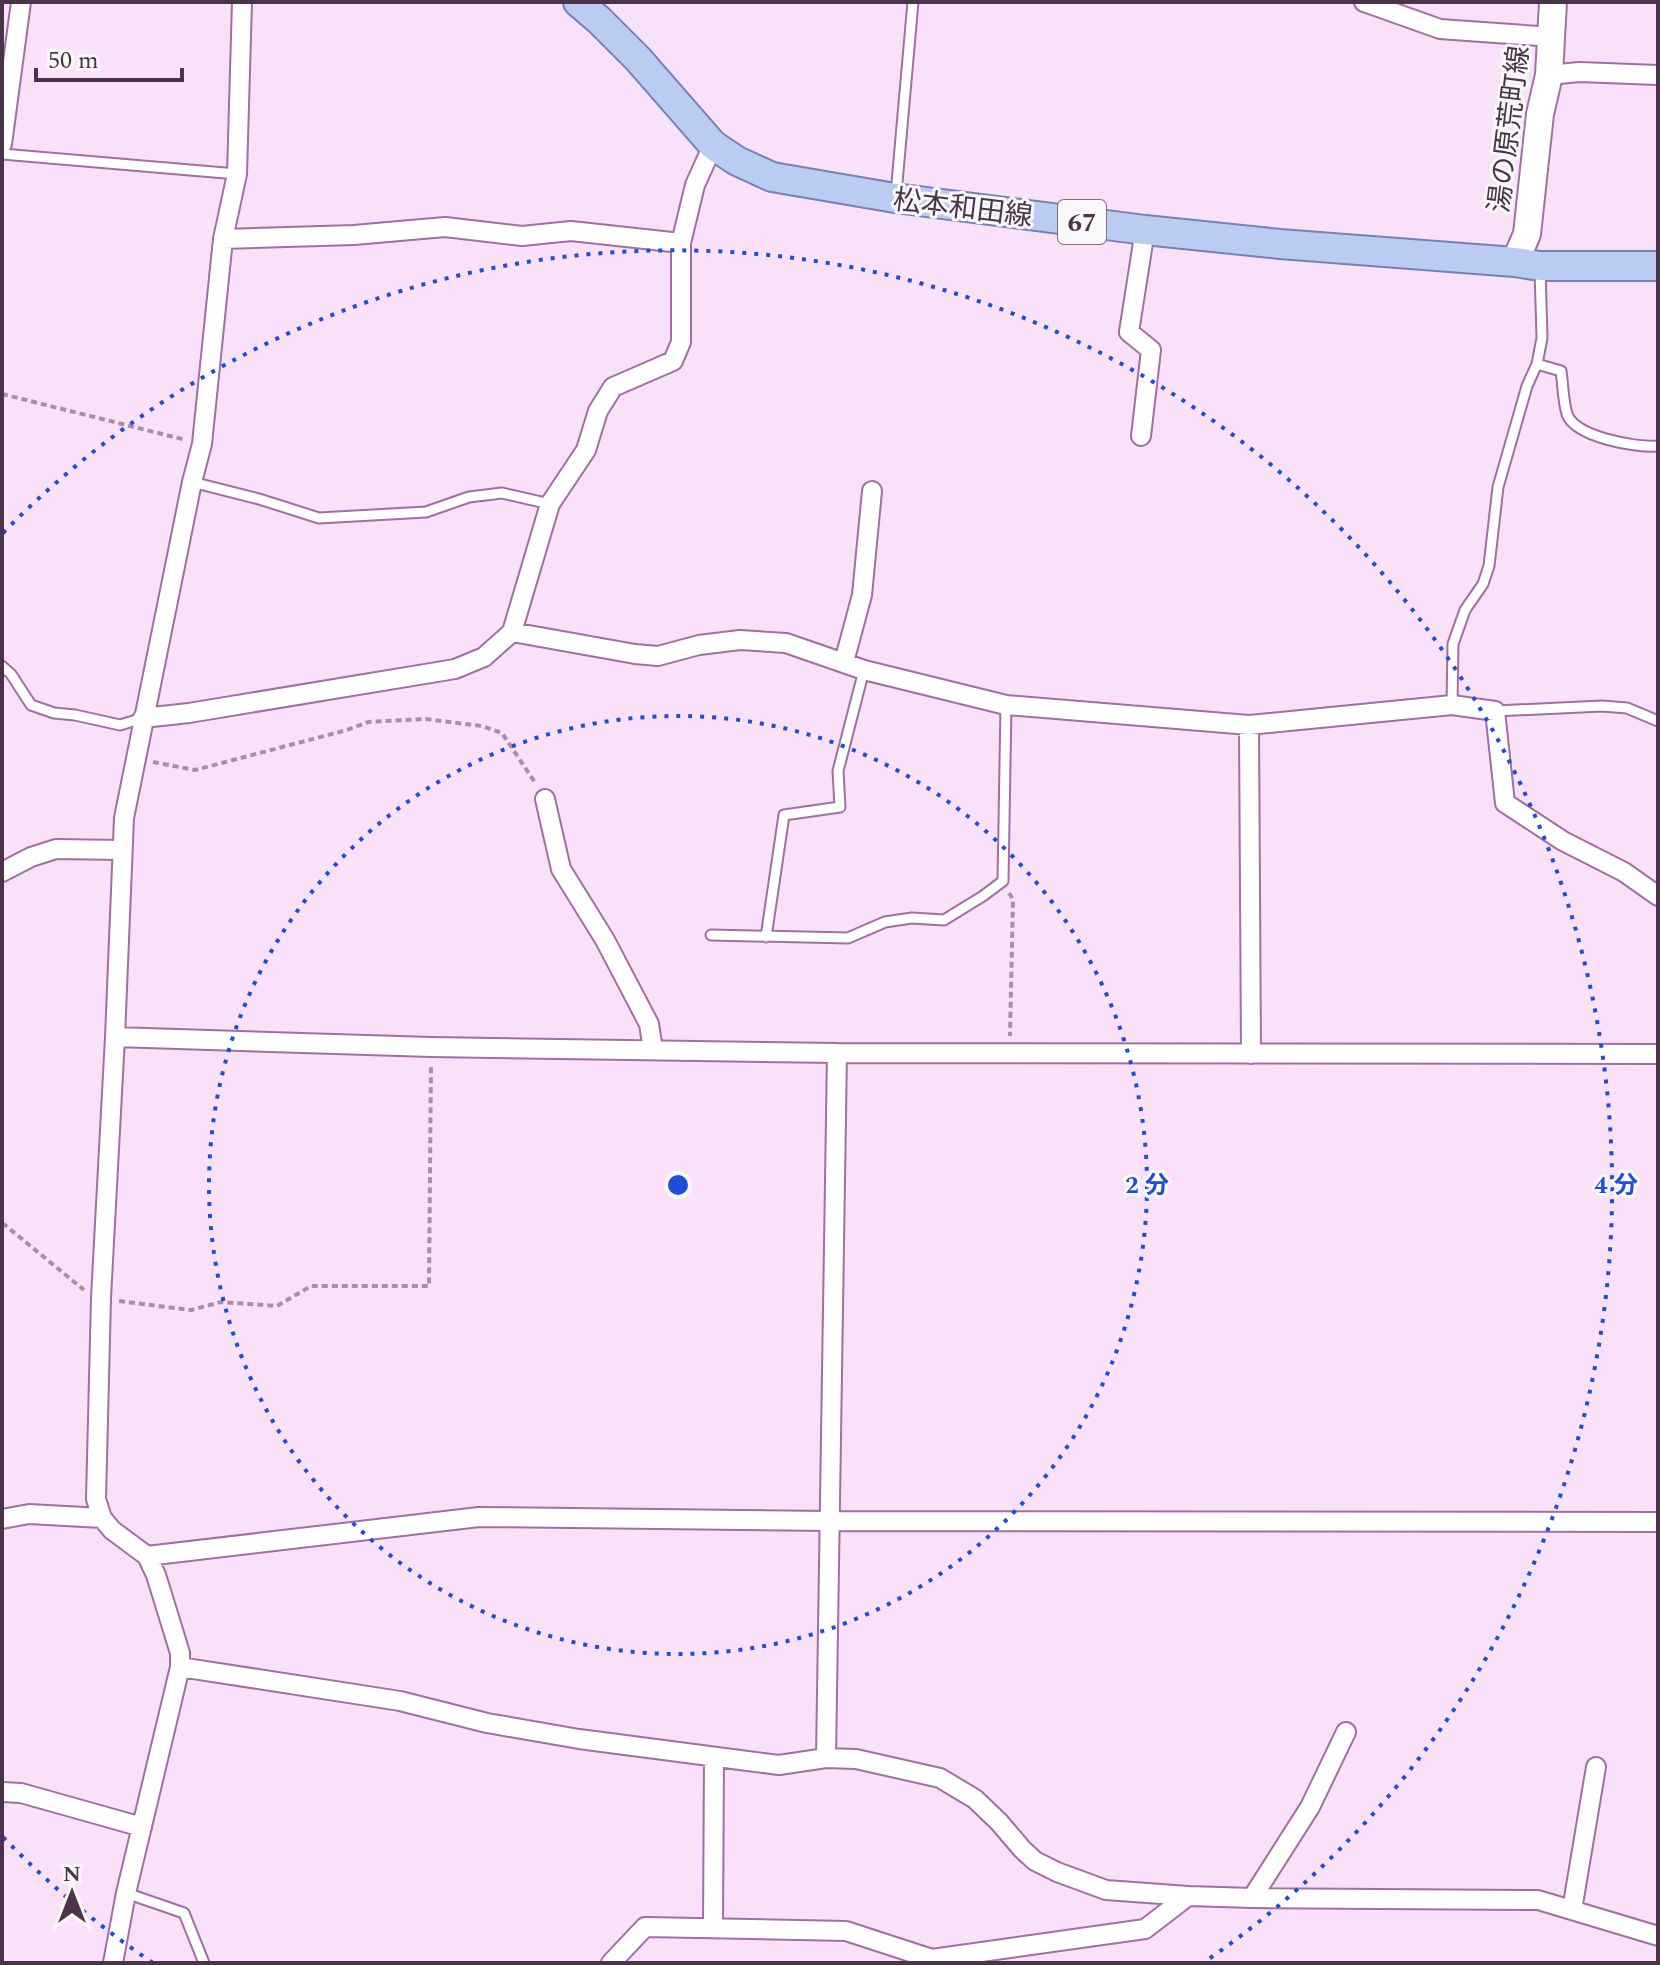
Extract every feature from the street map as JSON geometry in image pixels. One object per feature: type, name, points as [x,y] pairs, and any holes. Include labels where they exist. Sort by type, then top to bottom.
[{"type":"main road","name":"湯の原荒町線","points":[[1528,264],[1527,234],[1540,114],[1549,75],[1553,2]]},
{"type":"main road","name":"松本和田線","points":[[593,11],[670,93],[713,145],[737,161],[772,177],[895,198],[1280,244],[1528,264],[1658,266]]},
{"type":"street","points":[[2,144],[21,2]]},
{"type":"street","points":[[113,1963],[126,1893],[180,1667],[180,1653],[156,1575],[147,1556],[112,1530],[102,1518],[96,1499],[101,1298],[124,818],[202,444],[223,239],[237,174],[242,2]]},
{"type":"street","points":[[1364,2],[1440,29],[1552,37]]},
{"type":"street","points":[[1549,75],[1579,72],[1658,75]]},
{"type":"street","points":[[143,718],[455,669],[484,657],[512,632],[550,504],[586,450],[598,411],[613,387],[673,361],[681,342],[681,243],[695,185],[713,145]]},
{"type":"street","points":[[223,239],[354,235],[445,227],[522,236],[571,231],[681,243]]},
{"type":"street","points":[[1141,436],[1151,350],[1129,332],[1145,230]]},
{"type":"street","points":[[844,662],[862,595],[872,491]]},
{"type":"street","points":[[512,632],[658,656],[699,645],[740,640],[786,643],[864,670],[1006,705],[1249,725],[1452,705],[1495,711],[1505,803],[1563,841],[1624,872],[1658,896]]},
{"type":"street","points":[[1249,725],[1251,1054]]},
{"type":"street","points":[[545,799],[561,869],[605,940],[649,1024],[653,1050]]},
{"type":"street","points":[[2,872],[31,857],[56,849],[122,850]]},
{"type":"street","points":[[115,1037],[431,1047],[837,1053],[1658,1054]]},
{"type":"street","points":[[826,1758],[837,1053]]},
{"type":"street","points":[[2,1519],[29,1514],[102,1518]]},
{"type":"street","points":[[147,1556],[479,1517],[828,1521],[1658,1522]]},
{"type":"street","points":[[180,1667],[400,1701],[487,1723],[579,1739],[779,1765],[826,1758],[856,1759],[940,1778],[975,1799],[1035,1861],[1106,1890],[1252,1898],[1538,1900],[1658,1936]]},
{"type":"street","points":[[1252,1898],[1310,1807],[1346,1732]]},
{"type":"street","points":[[713,1928],[714,1757]]},
{"type":"street","points":[[1572,1910],[1596,1767]]},
{"type":"street","points":[[2,1792],[21,1793],[142,1827]]},
{"type":"street","points":[[611,1963],[645,1927],[846,1931],[932,1959],[1145,1929],[1188,1896]]},
{"type":"lane","points":[[895,198],[913,2]]},
{"type":"lane","points":[[2,154],[237,174]]},
{"type":"lane","points":[[1452,705],[1453,644],[1465,610],[1483,584],[1489,566],[1498,487],[1527,386],[1537,364],[1542,338],[1528,264]]},
{"type":"lane","points":[[1537,364],[1561,371],[1567,416],[1576,426],[1608,441],[1658,446]]},
{"type":"lane","points":[[192,482],[319,518],[426,512],[469,497],[502,493],[550,504]]},
{"type":"lane","points":[[2,666],[11,674],[31,705],[54,713],[120,725],[143,718]]},
{"type":"lane","points":[[766,937],[784,815],[840,807],[838,771],[864,670]]},
{"type":"lane","points":[[711,935],[848,938],[885,922],[912,918],[944,920],[1003,881],[1006,705]]},
{"type":"lane","points":[[1495,711],[1602,706],[1627,708],[1658,721]]},
{"type":"lane","points":[[126,1893],[184,1913],[204,1963]]},
{"type":"path","points":[[2,394],[202,444]]},
{"type":"path","points":[[135,759],[195,770],[368,722],[426,719],[482,726],[502,733],[545,799]]},
{"type":"path","points":[[1003,881],[1013,899],[1010,1054]]},
{"type":"path","points":[[2,1224],[83,1290],[101,1298],[191,1310],[221,1302],[277,1306],[311,1286],[429,1286],[431,1047]]}]
